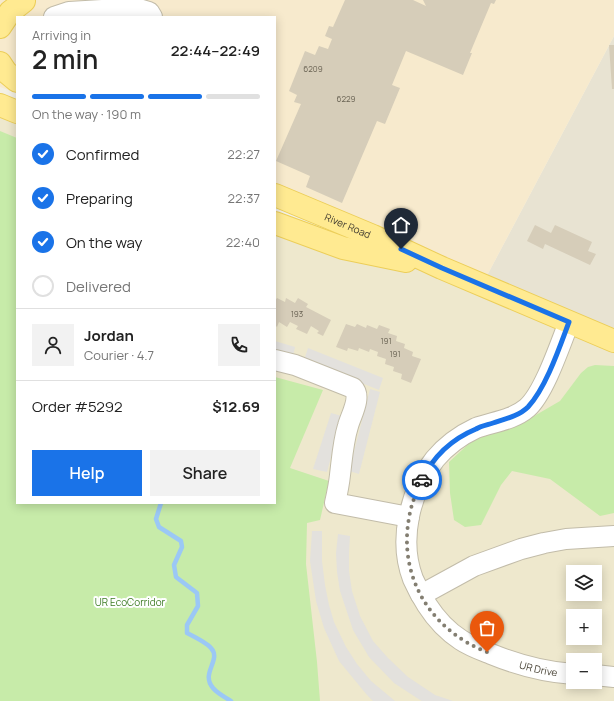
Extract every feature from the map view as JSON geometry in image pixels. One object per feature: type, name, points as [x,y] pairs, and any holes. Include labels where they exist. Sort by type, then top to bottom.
[{"type":"main road","points":[[0,5],[28,1]]},
{"type":"main road","points":[[0,27],[10,12],[28,1]]},
{"type":"main road","points":[[0,63],[6,72],[16,80]]},
{"type":"main road","points":[[0,87],[16,93]]},
{"type":"main road","points":[[0,105],[16,112]]},
{"type":"main road","name":"River Road","points":[[276,194],[373,236],[442,268],[614,341]]},
{"type":"main road","name":"River Road","points":[[276,223],[343,248],[442,268]]},
{"type":"street","points":[[57,16],[69,12],[135,8],[149,12],[151,16]]},
{"type":"street","name":"UR Drive","points":[[566,673],[530,668],[513,663],[479,649],[462,640],[446,628],[434,616],[421,595],[413,578],[409,565],[407,540],[409,517],[413,500],[426,472],[436,458],[447,446],[461,436],[476,429],[512,417],[528,407],[536,398],[545,381],[569,322]]},
{"type":"street","points":[[276,360],[294,365],[353,388],[356,391],[357,400],[347,428],[335,503],[409,517]]},
{"type":"street","points":[[421,595],[474,566],[521,549],[566,539],[614,536]]},
{"type":"street","points":[[602,676],[614,677]]},
{"type":"shaded area","points":[[0,0],[614,0],[614,36],[482,285],[276,195],[276,16],[16,16],[16,93],[0,87]]},
{"type":"shaded area","points":[[614,36],[614,341],[482,285]]},
{"type":"shaded area","points":[[0,105],[16,112],[16,504],[276,504],[276,223],[442,268],[614,341],[614,701],[55,701],[0,501]]},
{"type":"shaded area","points":[[276,341],[295,347],[293,356],[276,352]]},
{"type":"shaded area","points":[[308,348],[383,378],[379,390],[304,360]]},
{"type":"shaded area","points":[[370,389],[380,392],[359,474],[349,471]]},
{"type":"shaded area","points":[[331,413],[342,416],[327,472],[313,469]]},
{"type":"shaded area","points":[[312,531],[322,531],[322,561],[329,605],[334,622],[346,647],[357,664],[371,681],[395,701],[373,701],[339,661],[324,628],[316,601],[310,561]]},
{"type":"shaded area","points":[[338,534],[350,536],[349,571],[352,591],[360,616],[373,641],[408,677],[435,695],[453,701],[420,700],[394,683],[369,657],[353,630],[340,591],[336,553]]},
{"type":"green space","name":"UR EcoCorridor","points":[[0,131],[16,138],[16,504],[276,504],[276,377],[323,390],[290,468],[329,481],[320,520],[307,523],[306,564],[320,701],[0,701]]},
{"type":"green space","points":[[595,365],[614,366],[614,513],[600,516],[550,479],[512,471],[501,485],[481,525],[465,527],[454,520],[450,493],[449,462],[475,438],[517,426],[560,401],[581,373],[588,367]]},
{"type":"building","points":[[345,0],[413,0],[426,6],[423,0],[496,0],[494,4],[491,3],[470,53],[472,53],[463,75],[406,51],[392,85],[400,88],[385,124],[377,121],[342,203],[306,187],[310,176],[276,161],[301,104],[294,102],[297,95],[289,91],[305,51],[315,55],[319,46],[328,49],[332,39],[325,36],[329,26],[333,27]]},
{"type":"building","points":[[609,45],[614,45],[614,89],[612,89]]},
{"type":"building","points":[[535,225],[551,233],[555,225],[592,242],[588,251],[596,254],[590,265],[545,244],[543,249],[527,241]]},
{"type":"building","points":[[277,298],[285,302],[286,298],[295,303],[298,298],[308,304],[306,307],[331,320],[323,336],[317,333],[319,331],[311,326],[307,334],[296,329],[298,326],[290,322],[287,327],[279,322],[277,327]]},
{"type":"building","points":[[346,324],[355,327],[357,324],[366,328],[367,325],[377,329],[379,325],[390,329],[388,333],[397,336],[396,341],[405,344],[404,348],[413,352],[412,356],[421,359],[411,383],[401,379],[402,374],[393,371],[394,367],[385,364],[386,359],[377,356],[378,352],[370,349],[369,352],[359,348],[358,351],[348,348],[347,351],[336,347]]},
{"type":"waterway","points":[[161,504],[156,519],[159,527],[181,541],[182,547],[174,565],[176,577],[197,593],[198,606],[187,625],[187,633],[211,648],[214,653],[214,657],[209,677],[210,682],[217,692],[231,701]]},
{"type":"way so far","points":[[422,480],[413,500],[407,532],[407,552],[413,578],[421,595],[434,616],[446,628],[462,640],[487,652]]},
{"type":"route","points":[[401,249],[569,322],[545,381],[536,398],[528,407],[512,417],[476,429],[461,436],[447,446],[436,458],[422,480]]}]
